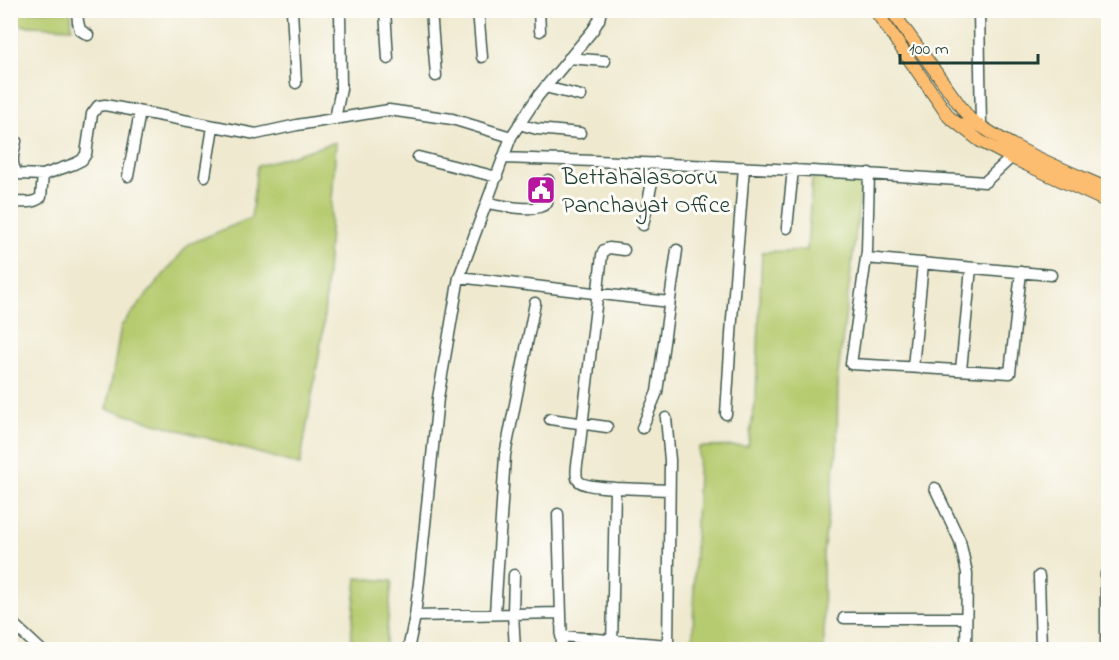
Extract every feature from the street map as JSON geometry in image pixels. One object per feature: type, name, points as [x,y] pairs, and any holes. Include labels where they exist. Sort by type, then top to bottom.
[{"type":"main road","points":[[875,10],[949,117],[980,141],[1108,189]]},
{"type":"main road","points":[[891,10],[969,118],[1016,154],[1108,202]]},
{"type":"street","points":[[77,10],[80,30],[88,35]]},
{"type":"street","points":[[292,10],[296,83]]},
{"type":"street","points":[[335,119],[341,89],[340,10]]},
{"type":"street","points":[[385,10],[388,59]]},
{"type":"street","points":[[431,10],[436,76]]},
{"type":"street","points":[[478,10],[482,57]]},
{"type":"street","points":[[539,10],[540,31]]},
{"type":"street","points":[[408,650],[415,616],[438,398],[459,278],[511,137],[545,87],[592,30],[601,10]]},
{"type":"street","points":[[979,10],[981,126]]},
{"type":"street","points":[[1108,10],[1108,30]]},
{"type":"street","points":[[569,58],[605,61]]},
{"type":"street","points":[[545,87],[581,96]]},
{"type":"street","points":[[16,141],[12,162],[18,174],[43,175],[74,164],[82,160],[86,154],[92,114],[98,106],[105,105],[256,134],[389,110],[452,118],[511,137]]},
{"type":"street","points":[[128,176],[140,112]]},
{"type":"street","points":[[519,124],[537,129],[579,133]]},
{"type":"street","points":[[205,176],[213,127]]},
{"type":"street","points":[[503,158],[744,167],[985,182],[1016,154]]},
{"type":"street","points":[[418,157],[497,177]]},
{"type":"street","points":[[643,225],[656,163]]},
{"type":"street","points":[[726,414],[744,167]]},
{"type":"street","points":[[787,228],[793,170]]},
{"type":"street","points":[[870,174],[866,258],[850,364],[1010,373],[1021,272]]},
{"type":"street","points":[[14,202],[39,200],[43,175]]},
{"type":"street","points":[[487,203],[529,209],[541,208],[547,203],[548,180]]},
{"type":"street","points":[[624,250],[604,250],[577,477],[579,482],[584,484],[615,488],[669,490]]},
{"type":"street","points":[[642,428],[657,392],[677,250]]},
{"type":"street","points":[[866,258],[1051,275]]},
{"type":"street","points":[[913,368],[923,263]]},
{"type":"street","points":[[961,370],[971,268]]},
{"type":"street","points":[[459,278],[669,302]]},
{"type":"street","points":[[495,614],[505,455],[535,303]]},
{"type":"street","points":[[561,636],[612,645],[668,647],[670,459],[666,418]]},
{"type":"street","points":[[550,419],[607,427]]},
{"type":"street","points":[[612,645],[615,488]]},
{"type":"street","points":[[935,488],[960,541],[967,573],[966,650]]},
{"type":"street","points":[[558,514],[562,650]]},
{"type":"street","points":[[1106,574],[1106,650]]},
{"type":"street","points":[[514,575],[515,650]]},
{"type":"street","points":[[1039,576],[1041,650]]},
{"type":"street","points":[[415,616],[560,613]]},
{"type":"street","points":[[844,618],[966,618]]},
{"type":"street","points":[[10,621],[41,650]]},
{"type":"green space","points":[[10,11],[71,11],[72,28],[11,25]]},
{"type":"green space","points":[[336,142],[323,332],[300,465],[107,409],[121,326],[189,244],[251,218],[257,166]]},
{"type":"green space","points":[[812,178],[862,184],[838,374],[837,451],[823,553],[824,649],[693,649],[699,447],[748,446],[756,397],[762,252],[807,250]]},
{"type":"green space","points":[[357,578],[392,581],[385,649],[350,647]]},
{"type":"place","name":"Bettahalasooru Panchayat Office","points":[[541,190]]}]
